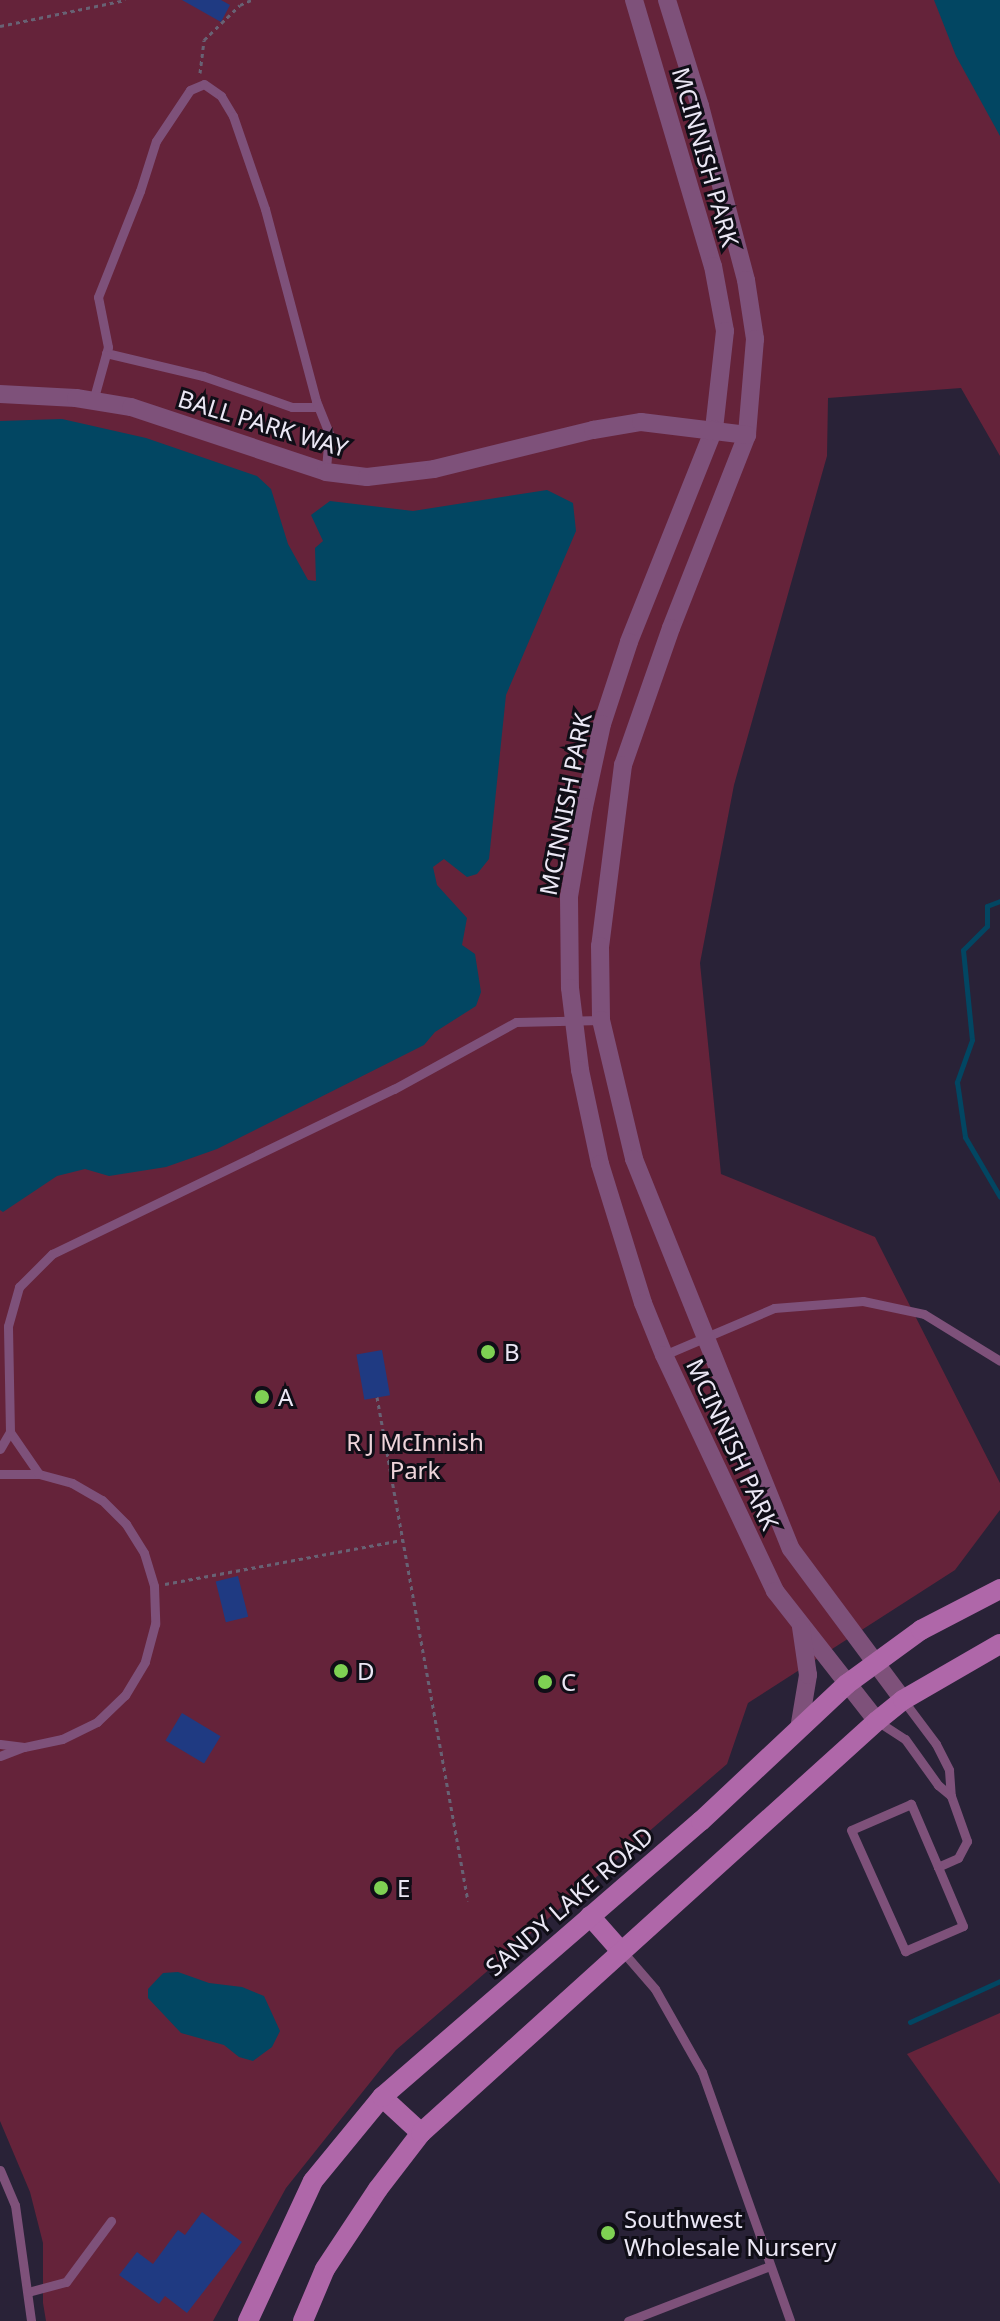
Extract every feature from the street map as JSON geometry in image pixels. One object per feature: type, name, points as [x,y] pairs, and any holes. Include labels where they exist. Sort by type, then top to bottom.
[{"type":"main road","name":"SANDY LAKE ROAD","points":[[248,2321],[313,2181],[382,2097],[701,1821],[847,1684],[921,1630],[1000,1589]]},
{"type":"main road","points":[[303,2321],[325,2269],[378,2189],[421,2133],[877,1721],[903,1700],[1000,1644]]},
{"type":"main road","points":[[590,1916],[620,1950]]},
{"type":"main road","points":[[382,2097],[421,2133]]},
{"type":"street","name":"MCINNISH PARK","points":[[634,0],[713,266],[725,331],[714,429],[629,642],[602,724],[569,897],[574,1018],[580,1070],[600,1164],[643,1303],[664,1355],[775,1591],[877,1721]]},
{"type":"street","name":"MCINNISH PARK","points":[[667,0],[700,106],[746,280],[755,339],[747,435],[671,628],[623,765],[600,946],[601,1020],[634,1159],[709,1338],[791,1549],[903,1700]]},
{"type":"street","name":"BALL PARK WAY","points":[[0,394],[131,407],[326,472],[367,477],[434,469],[593,430],[641,422],[747,435]]},
{"type":"street","points":[[799,1729],[808,1675],[801,1625]]},
{"type":"lane","points":[[93,401],[106,353],[98,297],[156,141],[190,90],[201,85],[213,87],[221,96],[248,157],[318,407],[329,434],[326,472]]},
{"type":"lane","points":[[106,353],[203,376],[292,407],[318,407]]},
{"type":"lane","points":[[0,1449],[10,1432],[8,1326],[19,1287],[52,1254],[394,1089],[516,1022],[574,1018],[601,1020]]},
{"type":"lane","points":[[664,1355],[774,1308],[863,1301],[924,1314],[1000,1361]]},
{"type":"lane","points":[[10,1432],[39,1474]]},
{"type":"lane","points":[[0,1474],[39,1474],[82,1489],[102,1500],[126,1524],[144,1553],[154,1586],[155,1624],[145,1662],[125,1695],[97,1722],[62,1739],[0,1756]]},
{"type":"lane","points":[[903,1700],[936,1744],[949,1770],[951,1796],[967,1841],[958,1858],[938,1867]]},
{"type":"lane","points":[[877,1721],[905,1739],[938,1785],[951,1796]]},
{"type":"lane","points":[[0,1744],[24,1747]]},
{"type":"lane","points":[[911,1804],[938,1867],[963,1926],[905,1951],[851,1830],[911,1804]]},
{"type":"lane","points":[[620,1950],[655,1989],[702,2072],[790,2321]]},
{"type":"lane","points":[[0,2170],[15,2205],[31,2321]]},
{"type":"lane","points":[[28,2292],[66,2282],[111,2221]]},
{"type":"lane","points":[[628,2321],[770,2266]]},
{"type":"path","points":[[0,26],[125,0]]},
{"type":"path","points":[[232,0],[240,5]]},
{"type":"path","points":[[201,85],[199,61],[204,40],[240,5],[251,0]]},
{"type":"path","points":[[377,1397],[468,1901]]},
{"type":"path","points":[[154,1586],[403,1540]]},
{"type":"green space","name":"R J McInnish Park","points":[[0,0],[1000,0],[1000,456],[961,388],[828,398],[827,456],[734,785],[700,963],[721,1174],[875,1237],[1000,1483],[1000,1510],[955,1570],[748,1703],[727,1764],[396,2050],[286,2188],[213,2321],[46,2321],[43,2243],[30,2192],[0,2121]]},
{"type":"green space","points":[[1000,2013],[1000,2184],[907,2054]]},
{"type":"water","points":[[934,0],[1000,0],[1000,136],[956,56]]},
{"type":"water","points":[[62,419],[146,438],[257,476],[271,489],[288,544],[308,580],[316,581],[315,548],[323,541],[311,515],[330,501],[413,511],[547,490],[573,503],[576,531],[506,695],[489,859],[477,874],[467,877],[444,859],[433,867],[437,885],[467,918],[462,945],[475,954],[481,992],[476,1006],[435,1032],[424,1045],[217,1149],[166,1167],[109,1176],[85,1169],[57,1176],[3,1212],[0,1210],[0,421]]},
{"type":"water","points":[[178,1972],[209,1983],[242,1987],[264,1996],[280,2031],[272,2047],[253,2061],[239,2057],[224,2045],[181,2033],[148,1998],[148,1989],[163,1973]]},
{"type":"building","points":[[182,0],[221,0],[230,5],[221,22]]},
{"type":"building","points":[[382,1350],[390,1395],[364,1400],[356,1355]]},
{"type":"building","points":[[238,1576],[248,1617],[226,1622],[216,1582]]},
{"type":"building","points":[[182,1713],[221,1736],[204,1764],[166,1740]]},
{"type":"building","points":[[202,2212],[242,2242],[187,2313],[165,2296],[159,2304],[119,2275],[137,2252],[153,2264],[178,2230],[185,2235]]},
{"type":"waterway","points":[[1000,901],[987,906],[987,926],[963,950],[972,1040],[957,1082],[965,1137],[1000,1197]]},
{"type":"waterway","points":[[910,2022],[1000,1981]]},
{"type":"place","name":"B","points":[[488,1352]]},
{"type":"place","name":"A","points":[[262,1397]]},
{"type":"place","name":"D","points":[[341,1671]]},
{"type":"place","name":"C","points":[[545,1682]]},
{"type":"place","name":"E","points":[[381,1888]]},
{"type":"place","name":"Southwest Wholesale Nursery","points":[[608,2233]]}]
